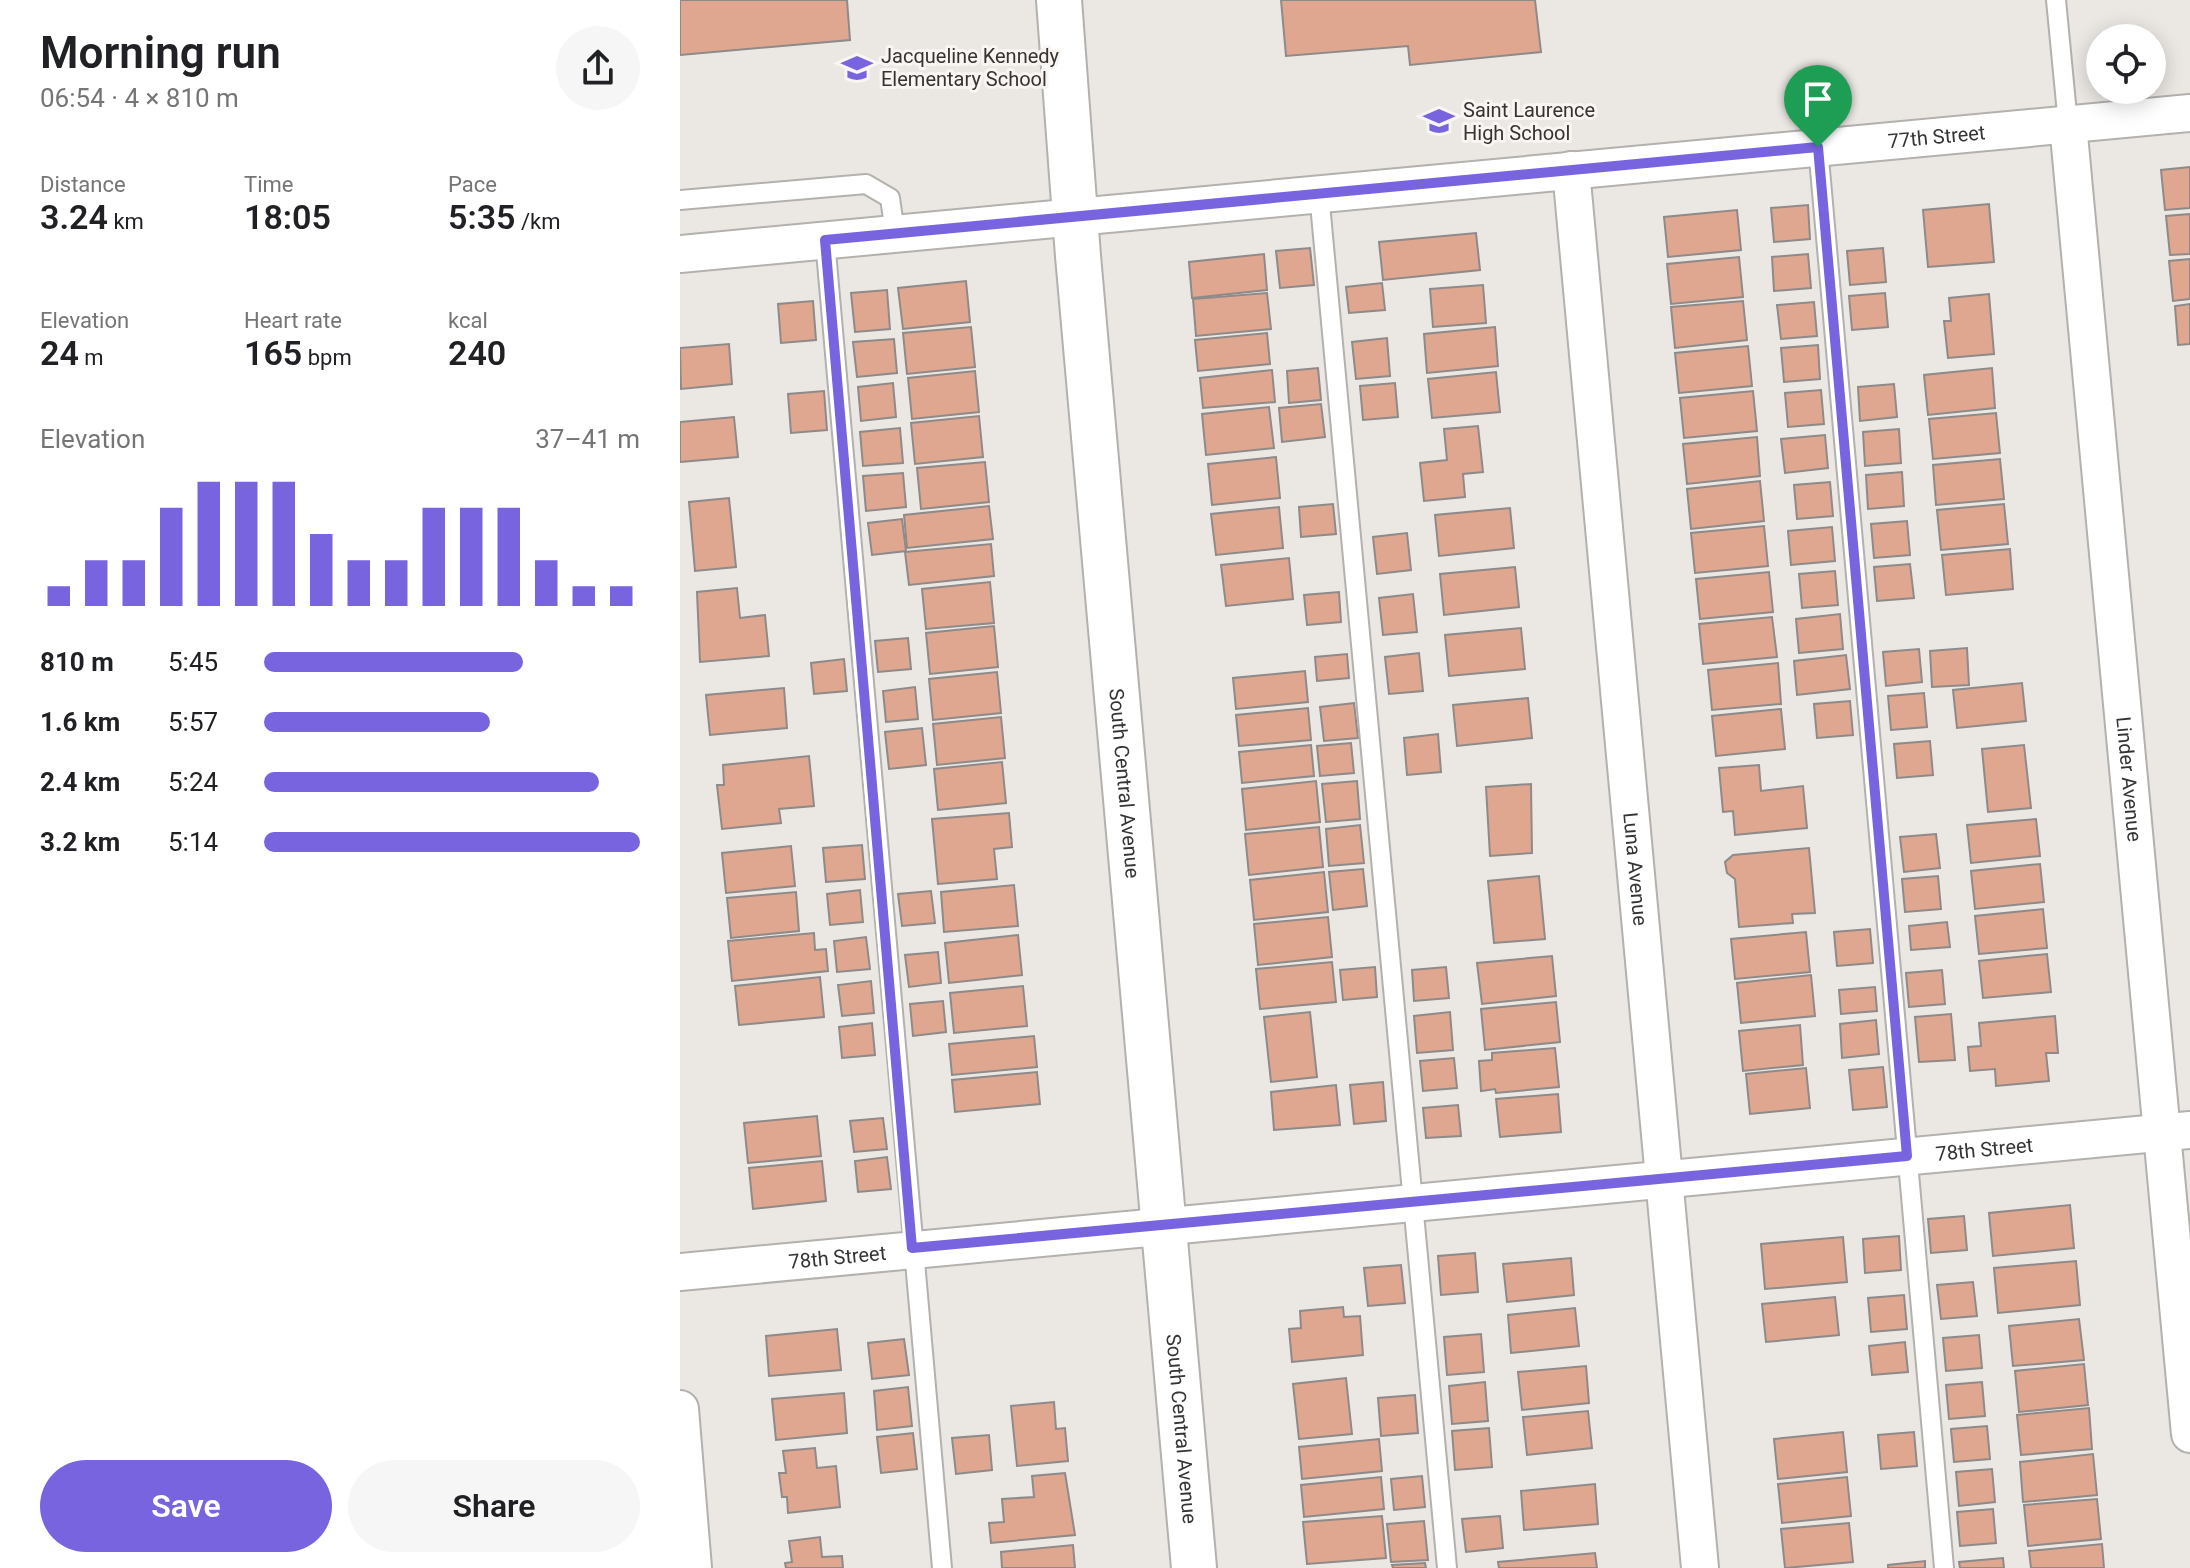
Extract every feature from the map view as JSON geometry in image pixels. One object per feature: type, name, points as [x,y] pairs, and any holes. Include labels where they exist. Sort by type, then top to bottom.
[{"type":"street","name":"South Central Avenue","points":[[1059,0],[1075,216],[1194,1568]]},
{"type":"street","name":"77th Street","points":[[680,254],[2190,113]]},
{"type":"street","name":"Linder Avenue","points":[[2068,124],[2176,1131],[2190,1434]]},
{"type":"street","name":"Luna Avenue","points":[[1571,170],[1700,1568]]},
{"type":"street","name":"78th Street","points":[[680,1272],[2176,1131]]},
{"type":"street","points":[[680,1409],[693,1568]]},
{"type":"lane","points":[[2056,0],[2068,124]]},
{"type":"lane","points":[[1818,147],[1944,1568]]},
{"type":"lane","points":[[680,200],[866,184],[890,198],[895,233]]},
{"type":"lane","points":[[1319,193],[1447,1568]]},
{"type":"lane","points":[[825,240],[942,1568]]},
{"type":"building","points":[[680,0],[847,0],[850,40],[680,55]]},
{"type":"building","points":[[1281,0],[1535,0],[1541,52],[1410,65],[1408,46],[1286,56]]},
{"type":"building","points":[[2190,167],[2190,208],[2165,210],[2161,170]]},
{"type":"building","points":[[1989,204],[1994,262],[1928,267],[1923,210]]},
{"type":"building","points":[[1808,205],[1810,239],[1774,242],[1771,208]]},
{"type":"building","points":[[1737,210],[1741,250],[1668,257],[1664,217]]},
{"type":"building","points":[[2190,214],[2190,254],[2170,255],[2166,216]]},
{"type":"building","points":[[1476,233],[1480,270],[1383,280],[1379,242]]},
{"type":"building","points":[[1310,248],[1314,285],[1280,288],[1276,251]]},
{"type":"building","points":[[1883,248],[1886,282],[1850,285],[1847,251]]},
{"type":"building","points":[[1264,254],[1267,290],[1192,298],[1189,262]]},
{"type":"building","points":[[1808,254],[1811,288],[1774,291],[1772,257]]},
{"type":"building","points":[[1739,257],[1743,297],[1671,304],[1667,264]]},
{"type":"building","points":[[2190,259],[2190,299],[2173,301],[2169,261]]},
{"type":"building","points":[[966,281],[970,322],[903,329],[898,288]]},
{"type":"building","points":[[1382,283],[1385,310],[1349,313],[1346,287]]},
{"type":"building","points":[[1483,285],[1486,323],[1433,327],[1430,289]]},
{"type":"building","points":[[887,290],[890,329],[855,332],[851,293]]},
{"type":"building","points":[[1267,293],[1271,329],[1196,336],[1193,299]]},
{"type":"building","points":[[1885,293],[1888,327],[1852,330],[1849,296]]},
{"type":"building","points":[[1989,294],[1994,354],[1948,358],[1944,321],[1951,321],[1949,298]]},
{"type":"building","points":[[813,301],[816,340],[781,343],[778,304]]},
{"type":"building","points":[[1743,301],[1747,340],[1675,348],[1671,307]]},
{"type":"building","points":[[1814,302],[1817,336],[1781,339],[1777,305]]},
{"type":"building","points":[[2190,304],[2190,344],[2178,345],[2175,306]]},
{"type":"building","points":[[971,327],[975,367],[907,374],[903,333]]},
{"type":"building","points":[[1495,327],[1498,366],[1427,373],[1424,334]]},
{"type":"building","points":[[1267,333],[1270,364],[1198,371],[1195,340]]},
{"type":"building","points":[[1387,338],[1390,376],[1356,379],[1352,342]]},
{"type":"building","points":[[894,339],[897,373],[857,377],[853,342]]},
{"type":"building","points":[[729,344],[732,384],[681,389],[680,348]]},
{"type":"building","points":[[1818,345],[1820,379],[1784,382],[1781,348]]},
{"type":"building","points":[[1748,346],[1752,386],[1679,393],[1675,353]]},
{"type":"building","points":[[1318,368],[1321,400],[1289,403],[1287,371]]},
{"type":"building","points":[[1992,368],[1995,408],[1928,415],[1924,375]]},
{"type":"building","points":[[1272,370],[1275,402],[1203,408],[1200,378]]},
{"type":"building","points":[[975,371],[979,412],[912,419],[908,378]]},
{"type":"building","points":[[1496,372],[1500,412],[1432,418],[1428,379]]},
{"type":"building","points":[[893,383],[896,417],[861,421],[858,387]]},
{"type":"building","points":[[1395,383],[1398,417],[1363,420],[1360,386]]},
{"type":"building","points":[[1894,384],[1897,417],[1860,421],[1858,387]]},
{"type":"building","points":[[1821,390],[1824,424],[1788,427],[1785,393]]},
{"type":"building","points":[[824,391],[827,430],[791,433],[788,394]]},
{"type":"building","points":[[1753,391],[1757,431],[1684,438],[1680,398]]},
{"type":"building","points":[[1321,404],[1325,437],[1282,442],[1279,408]]},
{"type":"building","points":[[1269,407],[1274,448],[1206,455],[1202,414]]},
{"type":"building","points":[[1996,413],[2000,453],[1933,459],[1929,419]]},
{"type":"building","points":[[979,416],[983,457],[915,464],[911,423]]},
{"type":"building","points":[[734,417],[738,457],[680,462],[680,422]]},
{"type":"building","points":[[1478,426],[1483,472],[1463,474],[1465,497],[1424,501],[1420,463],[1447,460],[1444,429]]},
{"type":"building","points":[[900,428],[903,463],[863,466],[860,432]]},
{"type":"building","points":[[1899,429],[1901,463],[1865,466],[1863,432]]},
{"type":"building","points":[[1825,435],[1828,468],[1785,473],[1781,439]]},
{"type":"building","points":[[1757,437],[1760,476],[1687,484],[1683,444]]},
{"type":"building","points":[[1276,457],[1280,498],[1212,505],[1208,464]]},
{"type":"building","points":[[2000,459],[2004,499],[1936,505],[1933,465]]},
{"type":"building","points":[[985,462],[989,502],[921,509],[917,468]]},
{"type":"building","points":[[1902,472],[1904,506],[1868,509],[1866,475]]},
{"type":"building","points":[[903,473],[906,507],[866,511],[863,476]]},
{"type":"building","points":[[1760,481],[1764,521],[1691,529],[1687,489]]},
{"type":"building","points":[[1830,482],[1833,516],[1797,519],[1794,485]]},
{"type":"building","points":[[729,498],[736,567],[695,571],[689,502]]},
{"type":"building","points":[[1333,504],[1336,534],[1301,537],[1299,507]]},
{"type":"building","points":[[2004,504],[2008,544],[1941,550],[1937,510]]},
{"type":"building","points":[[989,506],[993,539],[907,548],[904,515]]},
{"type":"building","points":[[1279,507],[1283,548],[1216,555],[1211,514]]},
{"type":"building","points":[[1510,508],[1514,548],[1439,556],[1435,515]]},
{"type":"building","points":[[902,519],[906,551],[872,555],[868,523]]},
{"type":"building","points":[[1907,521],[1910,555],[1874,558],[1871,524]]},
{"type":"building","points":[[1764,526],[1768,566],[1695,573],[1691,533]]},
{"type":"building","points":[[1832,527],[1835,561],[1791,565],[1788,531]]},
{"type":"building","points":[[1407,533],[1411,570],[1377,574],[1373,537]]},
{"type":"building","points":[[991,544],[994,576],[909,585],[905,552]]},
{"type":"building","points":[[2010,549],[2013,589],[1946,595],[1942,555]]},
{"type":"building","points":[[1289,558],[1293,599],[1226,606],[1221,565]]},
{"type":"building","points":[[1910,564],[1914,598],[1877,601],[1874,567]]},
{"type":"building","points":[[1515,567],[1519,607],[1444,615],[1440,574]]},
{"type":"building","points":[[1835,571],[1838,605],[1802,608],[1799,574]]},
{"type":"building","points":[[1769,572],[1773,612],[1700,619],[1696,579]]},
{"type":"building","points":[[990,582],[994,623],[926,629],[922,589]]},
{"type":"building","points":[[737,588],[740,618],[765,615],[769,656],[700,662],[697,592]]},
{"type":"building","points":[[1339,592],[1341,622],[1307,625],[1304,595]]},
{"type":"building","points":[[1413,594],[1417,632],[1383,635],[1379,598]]},
{"type":"building","points":[[1840,614],[1843,649],[1799,653],[1796,619]]},
{"type":"building","points":[[1772,617],[1777,657],[1703,664],[1699,624]]},
{"type":"building","points":[[994,626],[998,667],[930,674],[926,633]]},
{"type":"building","points":[[1521,628],[1525,669],[1449,676],[1445,635]]},
{"type":"building","points":[[908,638],[911,669],[878,672],[875,641]]},
{"type":"building","points":[[1967,648],[1969,685],[1932,687],[1930,651]]},
{"type":"building","points":[[1919,649],[1922,682],[1886,686],[1883,652]]},
{"type":"building","points":[[1419,653],[1423,691],[1389,694],[1385,657]]},
{"type":"building","points":[[1347,654],[1349,678],[1317,681],[1315,657]]},
{"type":"building","points":[[1846,655],[1850,689],[1797,695],[1794,661]]},
{"type":"building","points":[[844,659],[847,691],[814,694],[811,663]]},
{"type":"building","points":[[1778,663],[1781,704],[1712,710],[1708,670]]},
{"type":"building","points":[[1305,671],[1308,702],[1236,709],[1233,678]]},
{"type":"building","points":[[997,672],[1001,713],[933,720],[929,679]]},
{"type":"building","points":[[2022,683],[2026,721],[1957,728],[1953,690]]},
{"type":"building","points":[[915,687],[918,719],[886,722],[883,691]]},
{"type":"building","points":[[784,688],[787,728],[710,735],[706,695]]},
{"type":"building","points":[[1924,693],[1927,727],[1891,730],[1888,696]]},
{"type":"building","points":[[1528,698],[1532,738],[1457,746],[1453,705]]},
{"type":"building","points":[[1850,701],[1853,735],[1817,738],[1814,704]]},
{"type":"building","points":[[1354,703],[1358,738],[1324,741],[1320,707]]},
{"type":"building","points":[[1308,708],[1311,740],[1239,746],[1236,715]]},
{"type":"building","points":[[1781,709],[1785,749],[1716,756],[1712,716]]},
{"type":"building","points":[[1001,717],[1005,758],[937,765],[933,724]]},
{"type":"building","points":[[922,728],[926,765],[889,769],[885,732]]},
{"type":"building","points":[[1438,734],[1441,772],[1407,775],[1404,738]]},
{"type":"building","points":[[1930,741],[1933,775],[1897,778],[1894,744]]},
{"type":"building","points":[[1351,743],[1354,773],[1320,776],[1317,746]]},
{"type":"building","points":[[1311,745],[1314,776],[1242,783],[1239,752]]},
{"type":"building","points":[[2024,745],[2031,808],[1988,812],[1982,749]]},
{"type":"building","points":[[809,756],[814,806],[779,809],[781,823],[722,829],[717,785],[724,785],[723,765]]},
{"type":"building","points":[[1002,762],[1006,803],[938,810],[934,769]]},
{"type":"building","points":[[1759,765],[1761,791],[1803,786],[1807,828],[1735,835],[1733,811],[1723,812],[1719,768]]},
{"type":"building","points":[[1316,781],[1320,822],[1246,830],[1242,789]]},
{"type":"building","points":[[1357,781],[1360,819],[1326,822],[1322,784]]},
{"type":"building","points":[[1531,784],[1532,853],[1490,856],[1486,787]]},
{"type":"building","points":[[1009,813],[1012,847],[994,849],[997,879],[938,884],[932,819]]},
{"type":"building","points":[[2036,819],[2040,856],[1971,863],[1967,825]]},
{"type":"building","points":[[1360,825],[1364,863],[1329,866],[1326,829]]},
{"type":"building","points":[[1319,827],[1323,867],[1249,875],[1245,834]]},
{"type":"building","points":[[1936,834],[1940,868],[1904,872],[1900,837]]},
{"type":"building","points":[[862,845],[865,879],[826,882],[823,848]]},
{"type":"building","points":[[791,846],[795,886],[726,893],[722,853]]},
{"type":"building","points":[[1809,848],[1815,913],[1792,914],[1793,923],[1739,927],[1735,879],[1727,873],[1725,862],[1733,855]]},
{"type":"building","points":[[2040,864],[2044,902],[1975,909],[1971,871]]},
{"type":"building","points":[[1363,869],[1367,906],[1333,910],[1329,872]]},
{"type":"building","points":[[1324,872],[1328,912],[1254,920],[1250,880]]},
{"type":"building","points":[[1539,876],[1545,939],[1494,943],[1488,881]]},
{"type":"building","points":[[1938,876],[1941,909],[1905,912],[1902,879]]},
{"type":"building","points":[[1014,885],[1018,926],[944,932],[941,892]]},
{"type":"building","points":[[860,890],[863,922],[830,925],[827,894]]},
{"type":"building","points":[[931,891],[935,923],[902,926],[898,894]]},
{"type":"building","points":[[796,892],[799,931],[731,938],[727,898]]},
{"type":"building","points":[[2043,909],[2047,948],[1979,954],[1975,916]]},
{"type":"building","points":[[1328,917],[1332,957],[1258,965],[1254,924]]},
{"type":"building","points":[[1947,922],[1950,947],[1911,950],[1909,926]]},
{"type":"building","points":[[1870,929],[1873,963],[1837,966],[1834,932]]},
{"type":"building","points":[[1806,932],[1810,972],[1735,979],[1731,939]]},
{"type":"building","points":[[814,933],[815,950],[826,949],[828,971],[732,981],[728,941]]},
{"type":"building","points":[[1018,935],[1022,975],[949,983],[945,943]]},
{"type":"building","points":[[866,937],[870,969],[837,972],[834,941]]},
{"type":"building","points":[[938,952],[941,983],[909,987],[905,955]]},
{"type":"building","points":[[2047,954],[2051,992],[1983,998],[1979,961]]},
{"type":"building","points":[[1552,956],[1556,996],[1482,1004],[1477,963]]},
{"type":"building","points":[[1332,962],[1336,1002],[1260,1009],[1256,969]]},
{"type":"building","points":[[1375,967],[1377,997],[1343,1000],[1340,970]]},
{"type":"building","points":[[1446,967],[1449,998],[1414,1001],[1412,970]]},
{"type":"building","points":[[1942,970],[1945,1004],[1909,1007],[1906,973]]},
{"type":"building","points":[[1811,975],[1815,1016],[1741,1023],[1737,983]]},
{"type":"building","points":[[820,977],[824,1017],[739,1025],[735,986]]},
{"type":"building","points":[[871,981],[874,1013],[842,1016],[838,985]]},
{"type":"building","points":[[1023,986],[1027,1026],[954,1033],[950,993]]},
{"type":"building","points":[[1875,987],[1877,1011],[1841,1014],[1839,990]]},
{"type":"building","points":[[943,1001],[946,1032],[913,1036],[910,1004]]},
{"type":"building","points":[[1556,1002],[1560,1042],[1485,1050],[1481,1009]]},
{"type":"building","points":[[1310,1012],[1317,1077],[1271,1082],[1264,1017]]},
{"type":"building","points":[[1450,1012],[1453,1050],[1417,1053],[1414,1016]]},
{"type":"building","points":[[1951,1014],[1955,1060],[1919,1062],[1915,1017]]},
{"type":"building","points":[[2055,1016],[2058,1053],[2046,1053],[2049,1081],[1996,1086],[1995,1069],[1970,1071],[1968,1047],[1981,1046],[1979,1023]]},
{"type":"building","points":[[1876,1020],[1879,1054],[1842,1058],[1840,1024]]},
{"type":"building","points":[[872,1023],[875,1055],[842,1058],[839,1027]]},
{"type":"building","points":[[1800,1025],[1803,1065],[1743,1071],[1739,1031]]},
{"type":"building","points":[[1034,1036],[1037,1067],[952,1075],[949,1044]]},
{"type":"building","points":[[1555,1048],[1559,1087],[1496,1093],[1495,1089],[1481,1091],[1479,1061],[1492,1060],[1492,1053]]},
{"type":"building","points":[[1454,1058],[1457,1088],[1423,1091],[1420,1061]]},
{"type":"building","points":[[1883,1067],[1887,1107],[1853,1110],[1849,1070]]},
{"type":"building","points":[[1806,1068],[1810,1108],[1750,1114],[1746,1074]]},
{"type":"building","points":[[1037,1072],[1040,1104],[955,1112],[952,1080]]},
{"type":"building","points":[[1383,1082],[1386,1121],[1354,1124],[1350,1085]]},
{"type":"building","points":[[1336,1085],[1340,1125],[1274,1130],[1271,1092]]},
{"type":"building","points":[[1558,1094],[1561,1132],[1500,1137],[1496,1099]]},
{"type":"building","points":[[1458,1105],[1461,1136],[1426,1138],[1423,1108]]},
{"type":"building","points":[[817,1116],[821,1156],[748,1163],[744,1123]]},
{"type":"building","points":[[883,1118],[887,1149],[854,1152],[850,1121]]},
{"type":"building","points":[[887,1157],[891,1189],[858,1192],[855,1161]]},
{"type":"building","points":[[822,1161],[826,1201],[753,1209],[749,1168]]},
{"type":"building","points":[[2070,1205],[2074,1248],[1993,1256],[1989,1213]]},
{"type":"building","points":[[1964,1216],[1967,1250],[1931,1253],[1928,1219]]},
{"type":"building","points":[[1899,1236],[1901,1270],[1865,1273],[1863,1239]]},
{"type":"building","points":[[1843,1237],[1847,1282],[1765,1289],[1761,1244]]},
{"type":"building","points":[[1475,1253],[1478,1292],[1441,1295],[1438,1256]]},
{"type":"building","points":[[1571,1258],[1574,1295],[1507,1302],[1503,1264]]},
{"type":"building","points":[[2076,1261],[2080,1305],[1998,1313],[1994,1268]]},
{"type":"building","points":[[1401,1265],[1405,1303],[1368,1306],[1364,1268]]},
{"type":"building","points":[[1973,1282],[1977,1316],[1941,1319],[1937,1285]]},
{"type":"building","points":[[1904,1295],[1907,1329],[1871,1332],[1868,1298]]},
{"type":"building","points":[[1835,1297],[1839,1335],[1766,1342],[1762,1304]]},
{"type":"building","points":[[1343,1307],[1344,1317],[1360,1316],[1363,1355],[1292,1362],[1289,1329],[1301,1328],[1300,1311]]},
{"type":"building","points":[[1575,1308],[1579,1346],[1511,1353],[1508,1315]]},
{"type":"building","points":[[2079,1319],[2084,1360],[2013,1366],[2009,1326]]},
{"type":"building","points":[[837,1329],[841,1370],[769,1376],[766,1336]]},
{"type":"building","points":[[1481,1334],[1484,1372],[1447,1375],[1444,1337]]},
{"type":"building","points":[[1979,1335],[1982,1368],[1946,1371],[1943,1338]]},
{"type":"building","points":[[904,1339],[909,1375],[872,1379],[868,1343]]},
{"type":"building","points":[[1905,1342],[1908,1372],[1872,1375],[1869,1346]]},
{"type":"building","points":[[2084,1364],[2088,1405],[2019,1412],[2015,1371]]},
{"type":"building","points":[[1586,1366],[1589,1403],[1522,1410],[1518,1372]]},
{"type":"building","points":[[1346,1378],[1352,1434],[1299,1439],[1293,1384]]},
{"type":"building","points":[[1485,1382],[1488,1421],[1452,1424],[1449,1386]]},
{"type":"building","points":[[1982,1382],[1985,1416],[1949,1419],[1946,1385]]},
{"type":"building","points":[[908,1387],[912,1426],[877,1430],[874,1391]]},
{"type":"building","points":[[844,1393],[847,1433],[776,1440],[772,1399]]},
{"type":"building","points":[[1415,1395],[1418,1433],[1381,1436],[1378,1398]]},
{"type":"building","points":[[1054,1402],[1056,1429],[1065,1428],[1068,1461],[1017,1466],[1011,1406]]},
{"type":"building","points":[[2089,1408],[2092,1449],[2021,1455],[2017,1415]]},
{"type":"building","points":[[1588,1411],[1592,1448],[1527,1455],[1523,1417]]},
{"type":"building","points":[[1987,1426],[1990,1459],[1954,1462],[1951,1429]]},
{"type":"building","points":[[1489,1428],[1492,1467],[1455,1470],[1452,1431]]},
{"type":"building","points":[[1843,1432],[1847,1472],[1778,1479],[1774,1439]]},
{"type":"building","points":[[1914,1432],[1917,1466],[1881,1469],[1878,1435]]},
{"type":"building","points":[[913,1433],[917,1469],[881,1473],[877,1437]]},
{"type":"building","points":[[989,1435],[992,1470],[956,1474],[952,1438]]},
{"type":"building","points":[[1379,1439],[1382,1471],[1302,1479],[1299,1447]]},
{"type":"building","points":[[815,1448],[817,1468],[836,1466],[840,1507],[788,1513],[787,1497],[782,1497],[779,1473],[786,1473],[783,1451]]},
{"type":"building","points":[[2093,1454],[2097,1495],[2023,1502],[2020,1462]]},
{"type":"building","points":[[1992,1469],[1995,1502],[1959,1506],[1956,1472]]},
{"type":"building","points":[[1065,1473],[1075,1535],[991,1543],[989,1523],[1004,1522],[1002,1499],[1034,1497],[1032,1476]]},
{"type":"building","points":[[1422,1476],[1425,1507],[1394,1510],[1391,1479]]},
{"type":"building","points":[[1381,1477],[1384,1509],[1304,1517],[1301,1485]]},
{"type":"building","points":[[1847,1477],[1851,1516],[1782,1523],[1778,1484]]},
{"type":"building","points":[[1595,1484],[1598,1524],[1524,1530],[1521,1491]]},
{"type":"building","points":[[2097,1499],[2101,1539],[2028,1546],[2024,1505]]},
{"type":"building","points":[[1993,1509],[1996,1543],[1960,1546],[1957,1512]]},
{"type":"building","points":[[1382,1516],[1386,1558],[1307,1564],[1303,1522]]},
{"type":"building","points":[[1500,1516],[1503,1548],[1466,1552],[1462,1519]]},
{"type":"building","points":[[1424,1521],[1428,1560],[1391,1562],[1387,1524]]},
{"type":"building","points":[[1849,1523],[1853,1562],[1785,1568],[1781,1529]]},
{"type":"building","points":[[820,1537],[822,1557],[842,1556],[843,1568],[786,1568],[785,1563],[792,1562],[789,1541]]},
{"type":"building","points":[[2102,1544],[2104,1568],[2031,1568],[2029,1551]]},
{"type":"building","points":[[1073,1545],[1075,1568],[1002,1568],[1001,1552]]},
{"type":"building","points":[[1595,1553],[1597,1568],[1499,1568],[1498,1562]]},
{"type":"building","points":[[2003,1558],[2004,1568],[1960,1568],[1959,1562]]},
{"type":"building","points":[[1925,1561],[1925,1568],[1888,1568],[1888,1565]]},
{"type":"building","points":[[1425,1563],[1426,1568],[1393,1568],[1392,1565]]},
{"type":"place","name":"Jacqueline Kennedy Elementary School","points":[[857,68]]},
{"type":"place","name":"Saint Laurence High School","points":[[1439,121]]},
{"type":"route","points":[[1818,147],[1907,1156],[912,1248],[825,240],[1818,147]]}]
